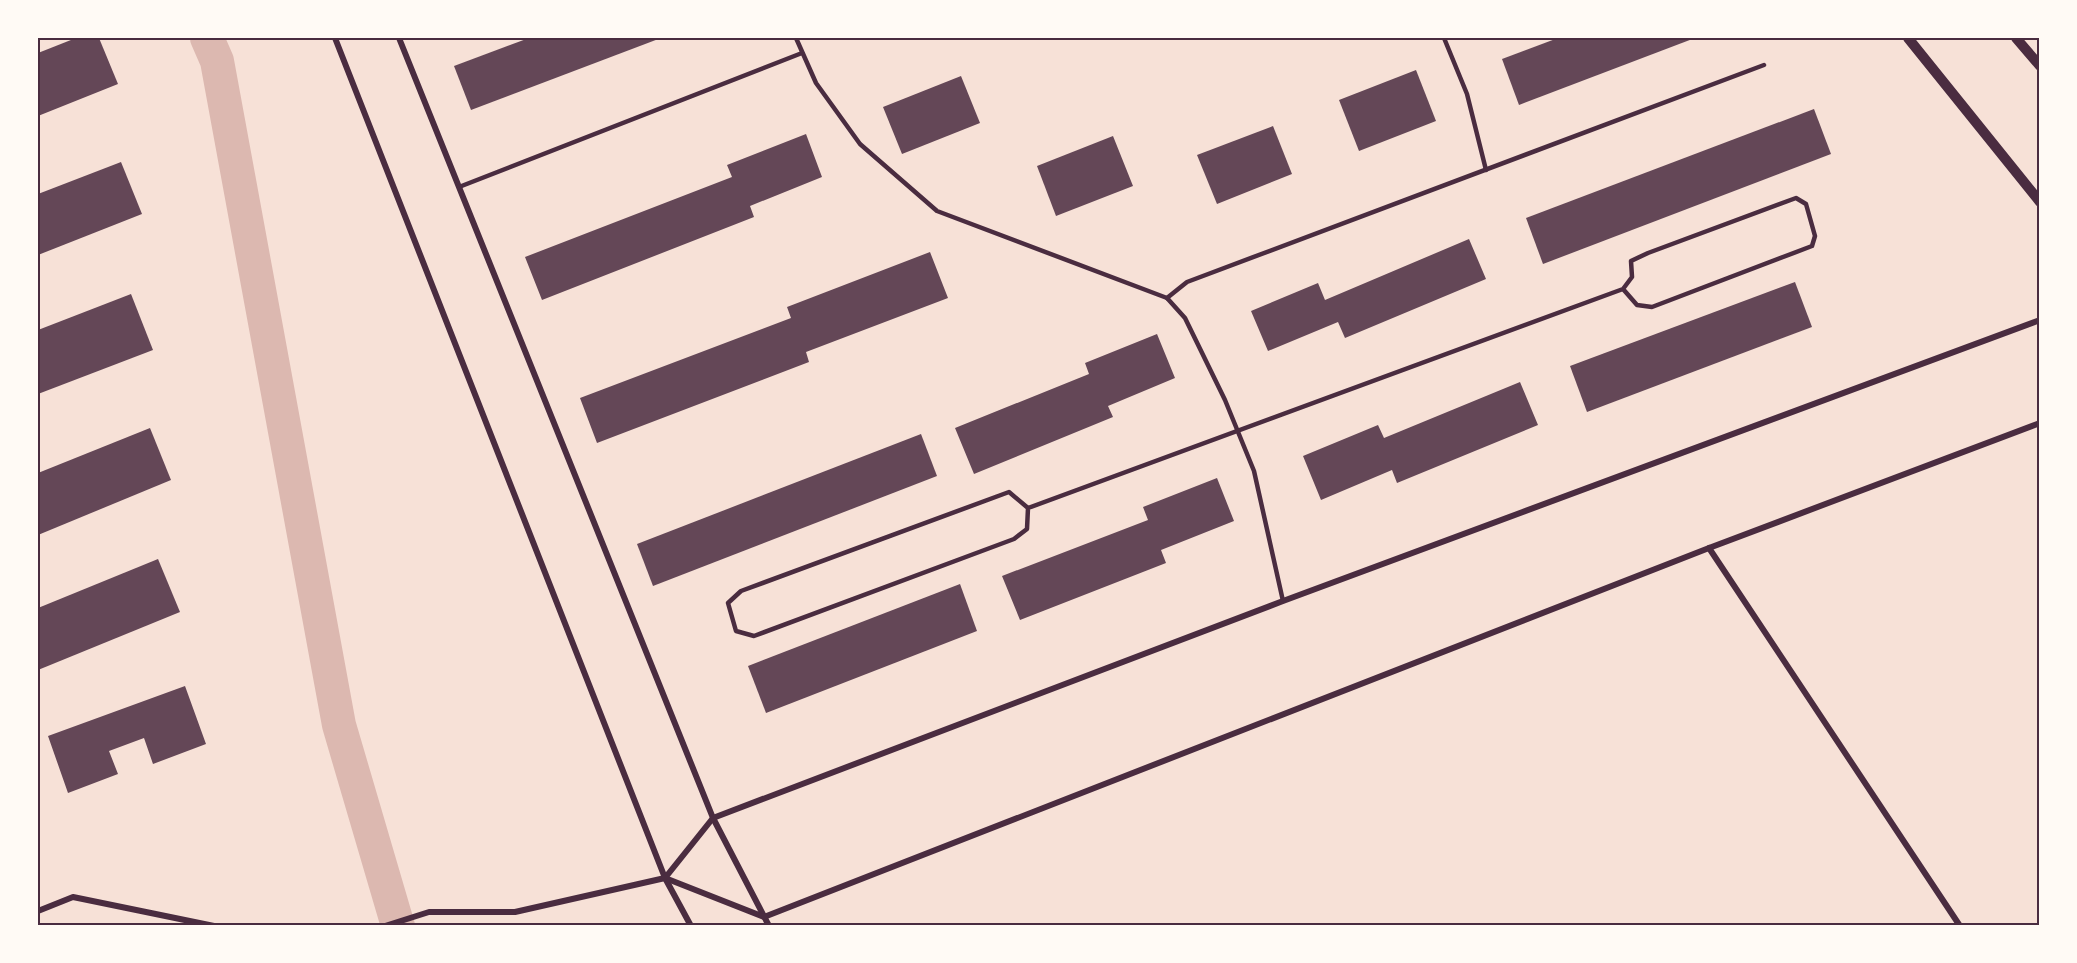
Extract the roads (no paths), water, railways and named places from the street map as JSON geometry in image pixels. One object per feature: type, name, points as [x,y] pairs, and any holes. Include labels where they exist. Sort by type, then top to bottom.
[{"type":"street","points":[[335,38],[665,878],[691,926]]},
{"type":"street","points":[[399,38],[713,818],[769,926]]},
{"type":"street","points":[[1908,38],[2040,202]]},
{"type":"street","points":[[2016,38],[2040,66]]},
{"type":"street","points":[[665,878],[713,818],[1283,601],[2040,320]]},
{"type":"street","points":[[385,926],[429,912],[515,912],[665,878],[764,917],[1709,548],[2040,423]]},
{"type":"street","points":[[1709,548],[1960,926]]},
{"type":"street","points":[[38,911],[73,897],[214,926]]},
{"type":"lane","points":[[796,38],[816,83],[860,144],[937,212],[1167,298],[1185,318],[1254,471],[1283,601]]},
{"type":"lane","points":[[1444,38],[1467,94],[1486,170]]},
{"type":"lane","points":[[459,187],[802,53]]},
{"type":"lane","points":[[1167,298],[1187,282],[1764,65]]},
{"type":"lane","points":[[1029,508],[1237,429],[1623,289],[1632,277],[1631,261],[1648,253],[1796,198],[1806,204],[1815,236],[1812,246],[1652,308],[1637,305],[1623,289]]},
{"type":"lane","points":[[1009,492],[1029,508],[1027,530],[1014,539],[754,636],[736,631],[728,603],[741,591],[1009,492]]},
{"type":"waterway","points":[[207,38],[217,61],[339,725],[398,926]]}]
